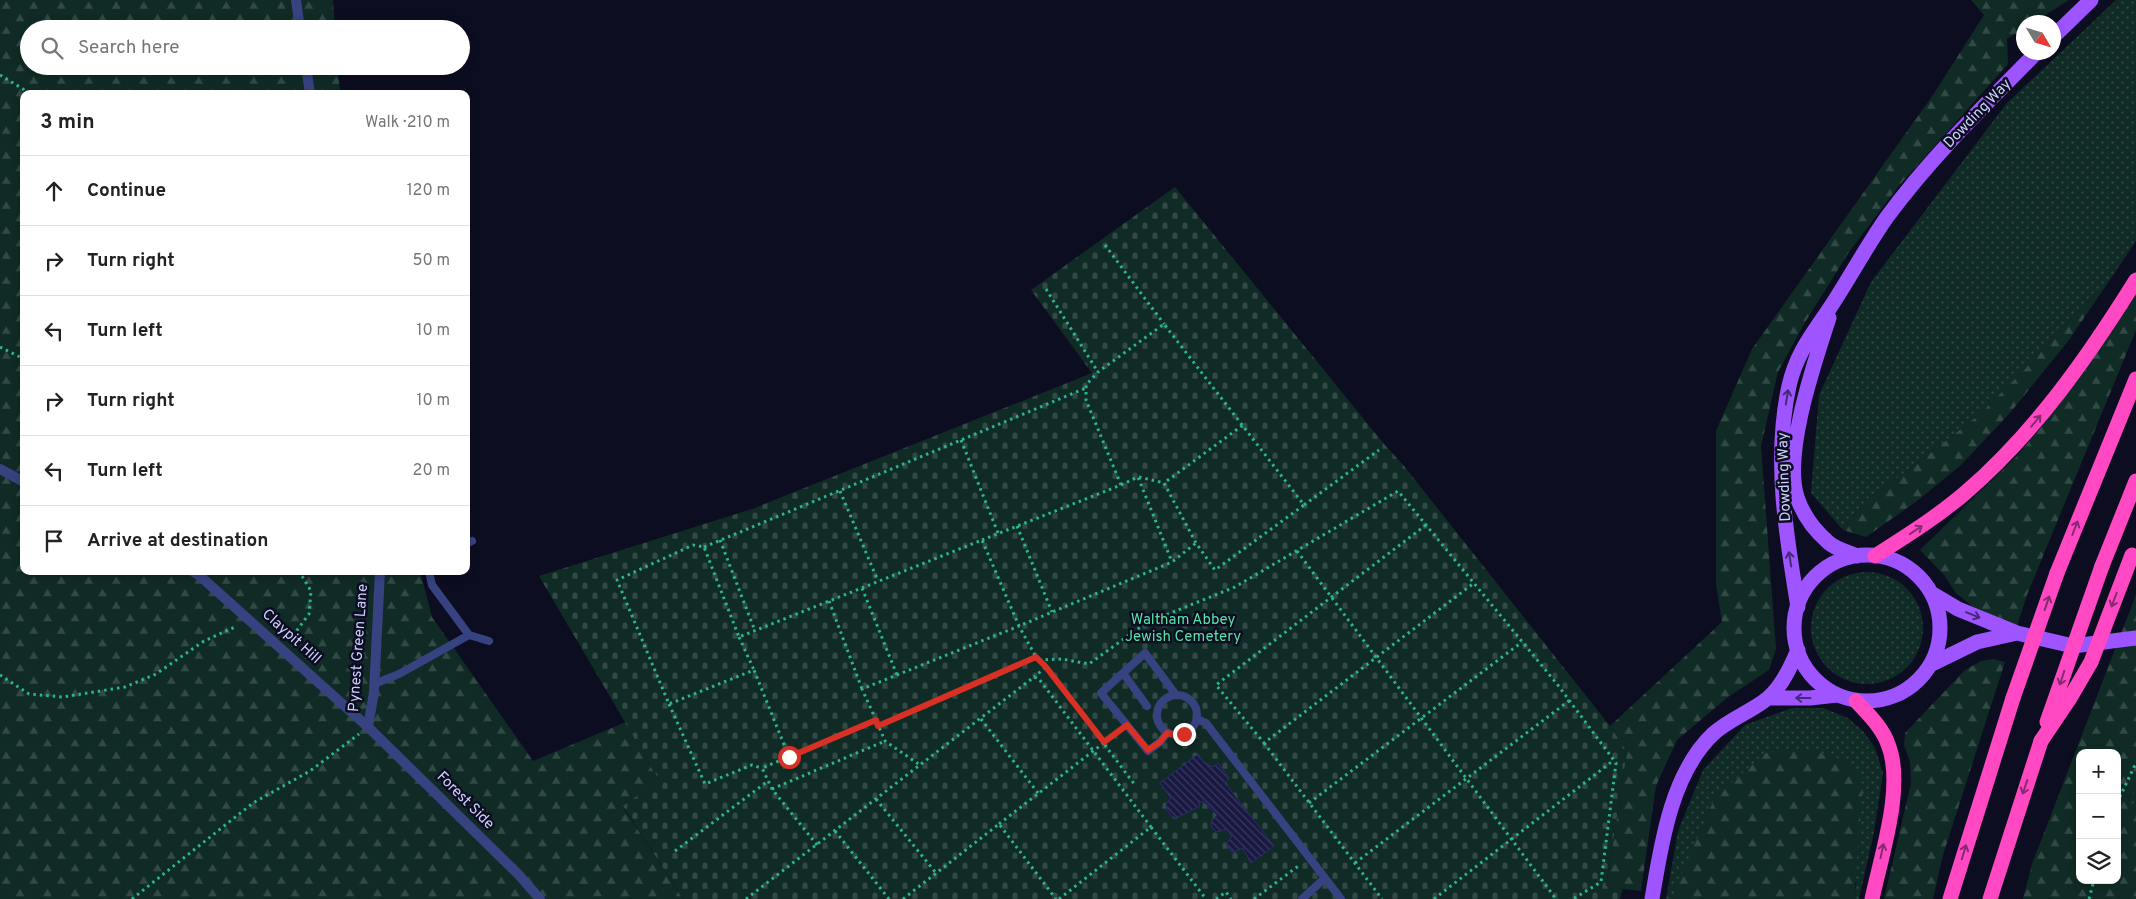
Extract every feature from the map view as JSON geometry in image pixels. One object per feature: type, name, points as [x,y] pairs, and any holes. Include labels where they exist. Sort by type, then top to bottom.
[{"type":"highway","points":[[1875,556],[1936,516],[1966,492],[2029,430],[2087,355],[2136,280]]},
{"type":"highway","points":[[1950,899],[2013,698],[2057,573],[2136,379]]},
{"type":"highway","points":[[1990,899],[2041,741],[2102,566],[2136,481]]},
{"type":"highway","points":[[2041,741],[2070,698],[2091,662],[2134,549]]},
{"type":"highway","points":[[1856,701],[1881,730],[1892,756],[1895,770],[1892,806],[1872,899]]},
{"type":"main road","points":[[2061,29],[2091,0]]},
{"type":"main road","name":"Dowding Way","points":[[1798,607],[1788,549],[1782,470],[1783,427],[1789,385],[1802,348],[1835,300],[1887,216],[1921,174],[1971,119],[2029,60]]},
{"type":"main road","name":"Dowding Way","points":[[1835,300],[1806,391],[1797,439],[1794,470],[1797,496],[1812,526],[1831,545],[1857,556]]},
{"type":"main road","points":[[1857,556],[1887,558],[1905,566],[1920,578],[1931,593],[1938,611],[1940,630],[1937,649],[1930,665],[1920,679],[1902,692],[1883,699],[1856,701],[1837,695],[1825,688],[1810,674],[1798,650],[1795,621],[1798,607],[1807,587],[1822,571],[1840,561],[1857,556]]},
{"type":"main road","points":[[1931,593],[1958,609],[2017,633],[2073,646],[2136,638]]},
{"type":"main road","points":[[1930,665],[1977,642],[2017,633]]},
{"type":"main road","points":[[1652,899],[1664,831],[1675,796],[1694,758],[1713,734],[1740,714],[1768,698],[1784,677],[1798,650]]},
{"type":"main road","points":[[1768,698],[1810,698],[1837,695]]},
{"type":"street","points":[[296,0],[299,20]]},
{"type":"street","points":[[307,75],[309,90]]},
{"type":"street","points":[[0,469],[20,480]]},
{"type":"street","name":"Claypit Hill","points":[[198,575],[368,726]]},
{"type":"street","name":"Pynest Green Lane","points":[[368,726],[374,684],[380,575]]},
{"type":"street","name":"Forest Side","points":[[368,726],[518,874],[540,899]]},
{"type":"lane","points":[[430,575],[432,585],[469,635],[490,641]]},
{"type":"lane","points":[[374,684],[399,674],[469,635]]},
{"type":"lane","points":[[1167,733],[1160,742],[1148,750],[1101,693],[1145,653],[1176,695]]},
{"type":"lane","points":[[1123,673],[1148,706]]},
{"type":"lane","points":[[1176,695],[1183,696],[1193,703],[1196,709],[1196,719],[1190,730],[1178,735],[1167,733],[1157,720],[1158,709],[1164,700],[1176,695]]},
{"type":"lane","points":[[1196,719],[1206,723],[1341,899]]},
{"type":"lane","points":[[1302,899],[1325,878]]},
{"type":"path","points":[[0,75],[24,90]]},
{"type":"path","points":[[1105,246],[1304,504]]},
{"type":"path","points":[[1046,289],[1098,372]]},
{"type":"path","points":[[1121,485],[1086,400],[1086,385],[1098,372],[1164,324]]},
{"type":"path","points":[[0,347],[20,357]]},
{"type":"path","points":[[876,720],[762,768],[752,765],[704,784],[617,580],[692,545],[704,547],[1086,388]]},
{"type":"path","points":[[1164,483],[1242,425]]},
{"type":"path","points":[[961,440],[998,534]]},
{"type":"path","points":[[739,638],[1138,477],[1164,483],[1196,543],[1215,570],[1379,450]]},
{"type":"path","points":[[1138,477],[1172,562]]},
{"type":"path","points":[[840,491],[878,581]]},
{"type":"path","points":[[878,726],[1038,658],[1062,659],[1089,664],[1146,623],[1235,587],[1398,491],[1570,700],[1616,763],[1601,882],[1573,899]]},
{"type":"path","points":[[1382,899],[1264,743],[1216,684],[1426,525]]},
{"type":"path","points":[[1018,526],[1052,612]]},
{"type":"path","points":[[720,540],[755,631]]},
{"type":"path","points":[[982,540],[1019,626],[1038,658],[1135,784]]},
{"type":"path","points":[[862,688],[1019,626],[1172,562],[1196,543]]},
{"type":"path","points":[[704,547],[739,638],[789,757]]},
{"type":"path","points":[[1297,551],[1556,899]]},
{"type":"path","points":[[283,649],[309,614],[312,591],[302,575]]},
{"type":"path","points":[[1264,743],[1474,583]]},
{"type":"path","points":[[862,588],[897,675]]},
{"type":"path","points":[[829,601],[862,688],[885,741],[920,765]]},
{"type":"path","points":[[0,675],[30,694],[63,697],[125,687],[156,674],[204,640],[249,620]]},
{"type":"path","points":[[1310,803],[1522,642]]},
{"type":"path","points":[[746,899],[1046,667]]},
{"type":"path","points":[[669,704],[754,670]]},
{"type":"path","points":[[1034,677],[1039,679],[1206,899]]},
{"type":"path","points":[[1355,863],[1570,700]]},
{"type":"path","points":[[981,719],[1038,793]]},
{"type":"path","points":[[903,899],[1127,725]]},
{"type":"path","points":[[132,899],[253,803],[310,771],[368,726]]},
{"type":"path","points":[[772,789],[885,741]]},
{"type":"path","points":[[1434,899],[1614,760]]},
{"type":"path","points":[[2121,795],[2136,763]]},
{"type":"path","points":[[762,768],[772,789],[817,845]]},
{"type":"path","points":[[675,850],[768,781]]},
{"type":"path","points":[[876,799],[936,873]]},
{"type":"path","points":[[1000,824],[1057,899],[1151,827]]},
{"type":"path","points":[[835,831],[889,899]]},
{"type":"path","points":[[1254,899],[1310,858]]},
{"type":"path","points":[[2089,899],[2093,884]]},
{"type":"path","points":[[1216,899],[1226,892],[1231,899]]},
{"type":"green space","points":[[0,0],[333,0],[334,20],[20,20],[20,75],[339,75],[340,90],[20,90],[20,575],[421,575],[432,617],[533,761],[626,722],[659,781],[623,807],[683,899],[0,899]]},
{"type":"green space","points":[[1971,0],[2069,0],[2045,15],[2016,15],[2016,33],[2007,39],[2008,64],[1898,187],[1849,252],[1804,324],[1778,372],[1761,446],[1776,649],[1769,670],[1728,697],[1677,740],[1656,786],[1641,891],[1606,887],[1627,752],[1610,726],[1722,622],[1716,584],[1716,431],[1752,349],[1933,95],[1984,15]]},
{"type":"green space","points":[[2116,0],[2136,0],[2136,241],[2103,290],[2085,303],[2031,363],[1980,414],[1906,472],[1867,499],[1843,530],[1811,493],[1819,395],[1871,282],[2007,103],[2053,60],[2061,60],[2061,52]]},
{"type":"green space","name":"Waltham Abbey Jewish Cemetery","points":[[1175,187],[1384,444],[1404,466],[1610,726],[1627,752],[1606,886],[1623,889],[1620,899],[683,899],[623,806],[659,780],[539,576],[752,509],[1092,373],[1031,290]]},
{"type":"green space","points":[[2136,289],[2136,330],[2027,595],[2016,629],[1978,611],[1956,593],[1944,575],[1920,550],[2017,456],[2048,419]]},
{"type":"green space","points":[[2103,290],[2069,340],[2010,413],[1961,465],[1917,501],[1866,537],[1843,530],[1867,499],[1906,472],[1980,414],[2031,363],[2085,303]]},
{"type":"green space","points":[[1867,572],[1878,573],[1888,577],[1906,589],[1918,607],[1922,617],[1922,639],[1918,649],[1906,667],[1888,679],[1878,683],[1867,684],[1856,683],[1846,679],[1828,667],[1816,649],[1812,639],[1811,628],[1812,617],[1816,607],[1828,589],[1846,577],[1856,573]]},
{"type":"green space","points":[[2136,595],[2136,787],[2127,803],[2136,811],[2136,899],[2023,899],[2032,864],[2076,750],[2076,884],[2121,884],[2121,749],[2076,749]]},
{"type":"green space","points":[[1993,659],[2005,662],[1943,855],[1933,899],[1884,899],[1911,783],[1910,762],[1904,745],[1905,733],[1965,670],[1981,661]]},
{"type":"green space","points":[[1792,708],[1823,708],[1848,718],[1864,732],[1875,748],[1883,773],[1874,832],[1859,899],[1854,899],[1856,883],[1715,797],[1677,887],[1675,899],[1666,899],[1678,831],[1703,770],[1745,725]]},
{"type":"green space","points":[[1811,750],[1852,763],[1863,785],[1854,899],[1675,899],[1676,887],[1715,797],[1767,752]]},
{"type":"green space","points":[[2136,787],[2136,811],[2127,803]]},
{"type":"building","points":[[1198,754],[1204,763],[1213,767],[1218,763],[1229,778],[1225,783],[1274,846],[1251,863],[1243,848],[1232,853],[1226,844],[1232,836],[1226,829],[1217,832],[1212,828],[1211,822],[1217,815],[1203,801],[1199,803],[1200,806],[1176,818],[1171,816],[1167,810],[1166,804],[1171,798],[1160,783]]},
{"type":"route","points":[[789,757],[876,720],[878,726],[1036,657],[1046,667],[1104,742],[1127,725],[1148,750],[1160,742],[1167,733],[1184,734]]}]
